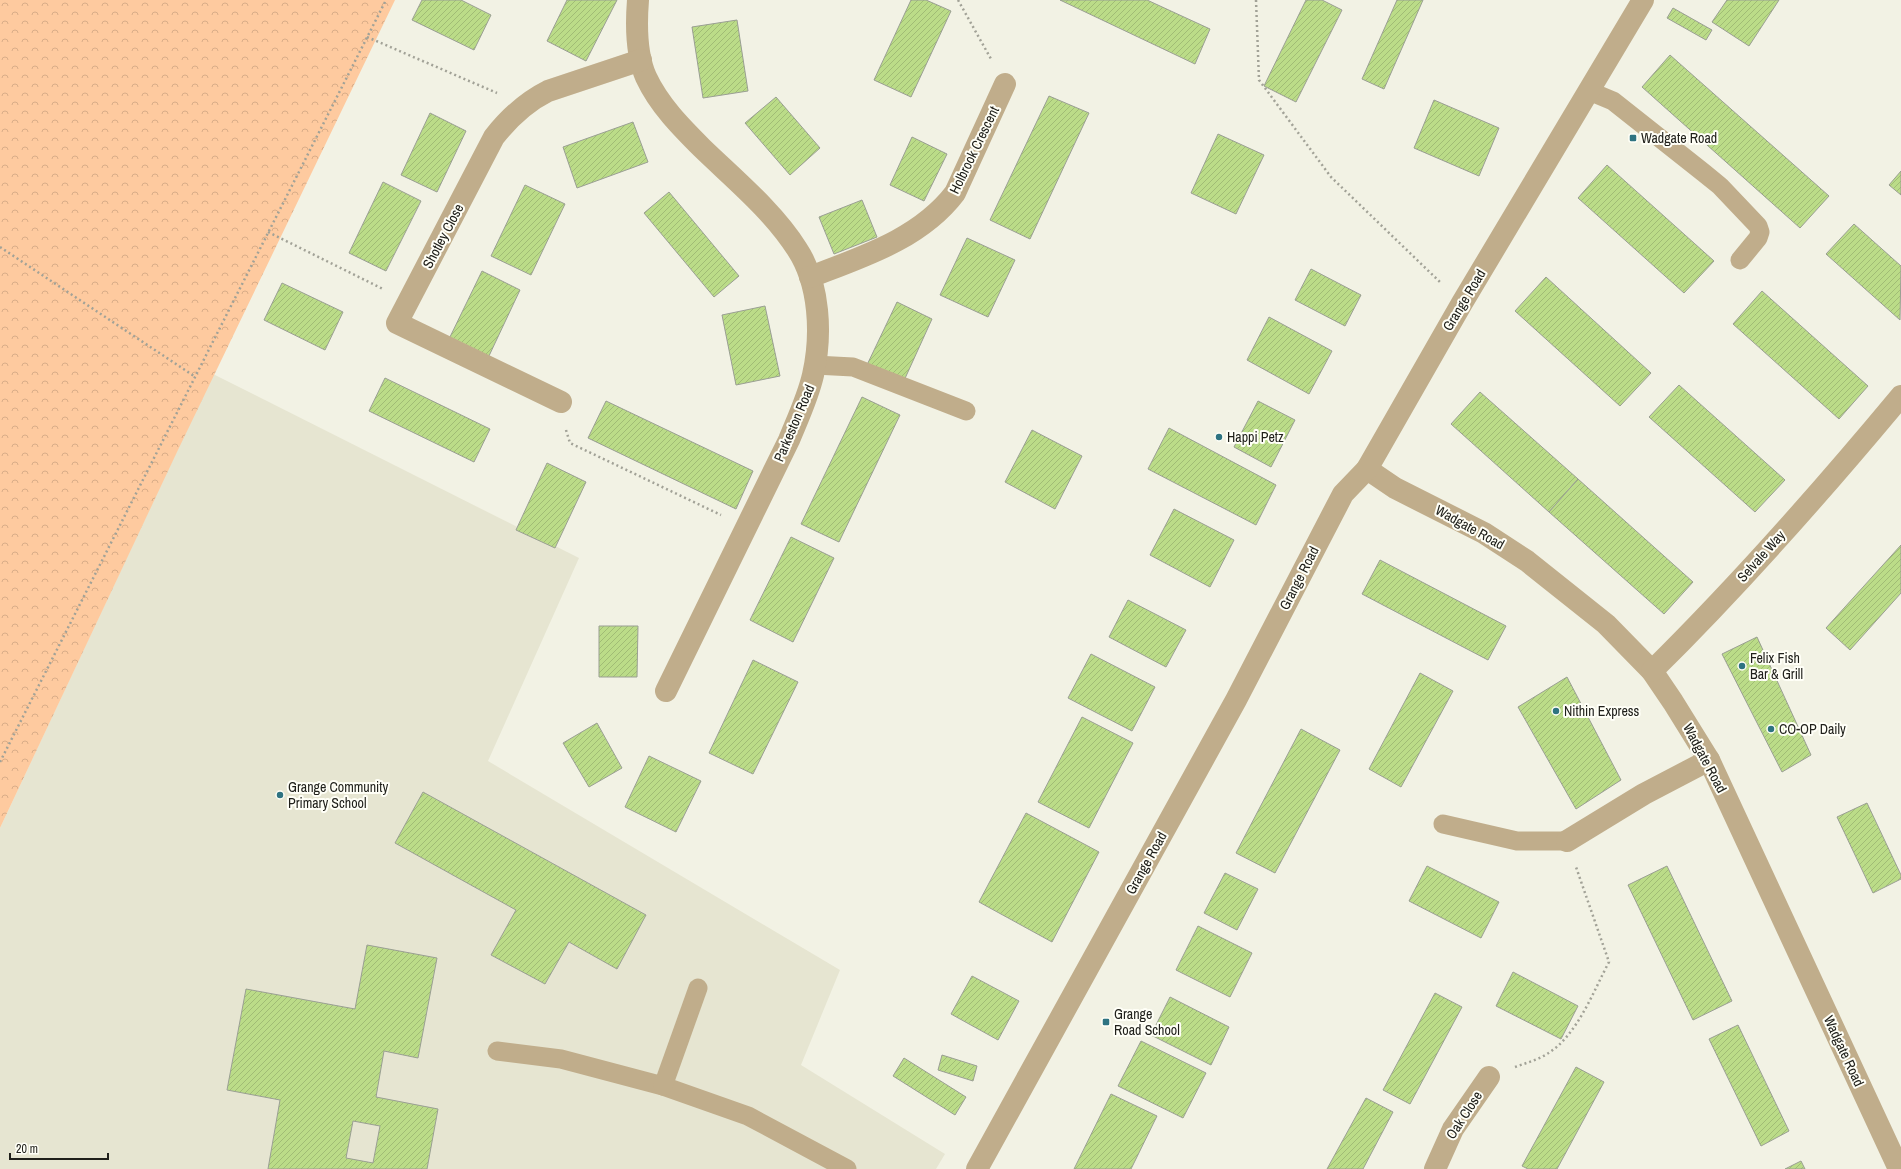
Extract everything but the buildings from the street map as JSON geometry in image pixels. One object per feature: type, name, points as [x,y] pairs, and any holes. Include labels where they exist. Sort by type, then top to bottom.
[{"type":"street","name":"Parkeston Road","points":[[638,0],[637,36],[641,60],[646,76],[663,105],[677,123],[781,227],[798,250],[810,277],[817,314],[818,337],[815,365],[809,390],[789,440],[745,526],[666,691]]},
{"type":"street","name":"Grange Road","points":[[977,1169],[1236,700],[1343,494],[1367,469],[1462,303],[1643,0]]},
{"type":"street","name":"Shotley Close","points":[[561,402],[397,324],[494,137],[512,115],[537,97],[561,86],[641,60]]},
{"type":"street","name":"Holbrook Crescent","points":[[810,277],[869,254],[899,239],[932,218],[945,206],[955,193],[1005,84]]},
{"type":"street","name":"Selvale Way","points":[[1652,671],[1704,619],[1867,437],[1901,396]]},
{"type":"street","name":"Selvale Way","points":[[1867,437],[1901,414]]},
{"type":"street","name":"Wadgate Road","points":[[1367,469],[1395,488],[1484,533],[1527,561],[1606,624],[1652,671],[1709,760],[1898,1169]]},
{"type":"street","points":[[1567,841],[1644,794],[1709,760]]},
{"type":"street","name":"Oak Close","points":[[1439,1164],[1453,1129],[1489,1077]]},
{"type":"lane","points":[[1589,91],[1613,101],[1704,173],[1720,186],[1758,226],[1760,232],[1758,238],[1740,260]]},
{"type":"lane","points":[[815,365],[853,367],[966,411]]},
{"type":"lane","points":[[1443,824],[1517,841],[1567,841]]},
{"type":"lane","points":[[663,1086],[698,988]]},
{"type":"lane","points":[[497,1051],[561,1059],[663,1086],[748,1116],[847,1169]]},
{"type":"path","points":[[0,762],[194,376],[386,0]]},
{"type":"path","points":[[958,0],[1005,84]]},
{"type":"path","points":[[1256,0],[1259,80],[1331,177],[1462,303]]},
{"type":"path","points":[[367,37],[525,105]]},
{"type":"path","points":[[268,232],[409,301]]},
{"type":"path","points":[[0,247],[194,376]]},
{"type":"path","points":[[561,402],[564,422],[570,443],[745,526]]},
{"type":"path","points":[[1489,1077],[1536,1060],[1557,1047],[1574,1027],[1609,962],[1567,841]]},
{"type":"shaded area","name":"Grange Community Primary School","points":[[213,374],[579,558],[488,761],[840,970],[801,1065],[945,1154],[936,1169],[0,1169],[0,828]]},
{"type":"green space","points":[[0,0],[395,0],[177,452],[0,828]]},
{"type":"place","name":"Wadgate Road","points":[[1633,138]]},
{"type":"place","name":"Happi Petz","points":[[1219,437]]},
{"type":"place","name":"Felix Fish Bar & Grill","points":[[1742,666]]},
{"type":"place","name":"Nithin Express","points":[[1556,711]]},
{"type":"place","name":"CO-OP Daily","points":[[1771,729]]},
{"type":"place","name":"Grange Community Primary School","points":[[280,795]]},
{"type":"place","name":"Grange Road School","points":[[1106,1022]]}]
